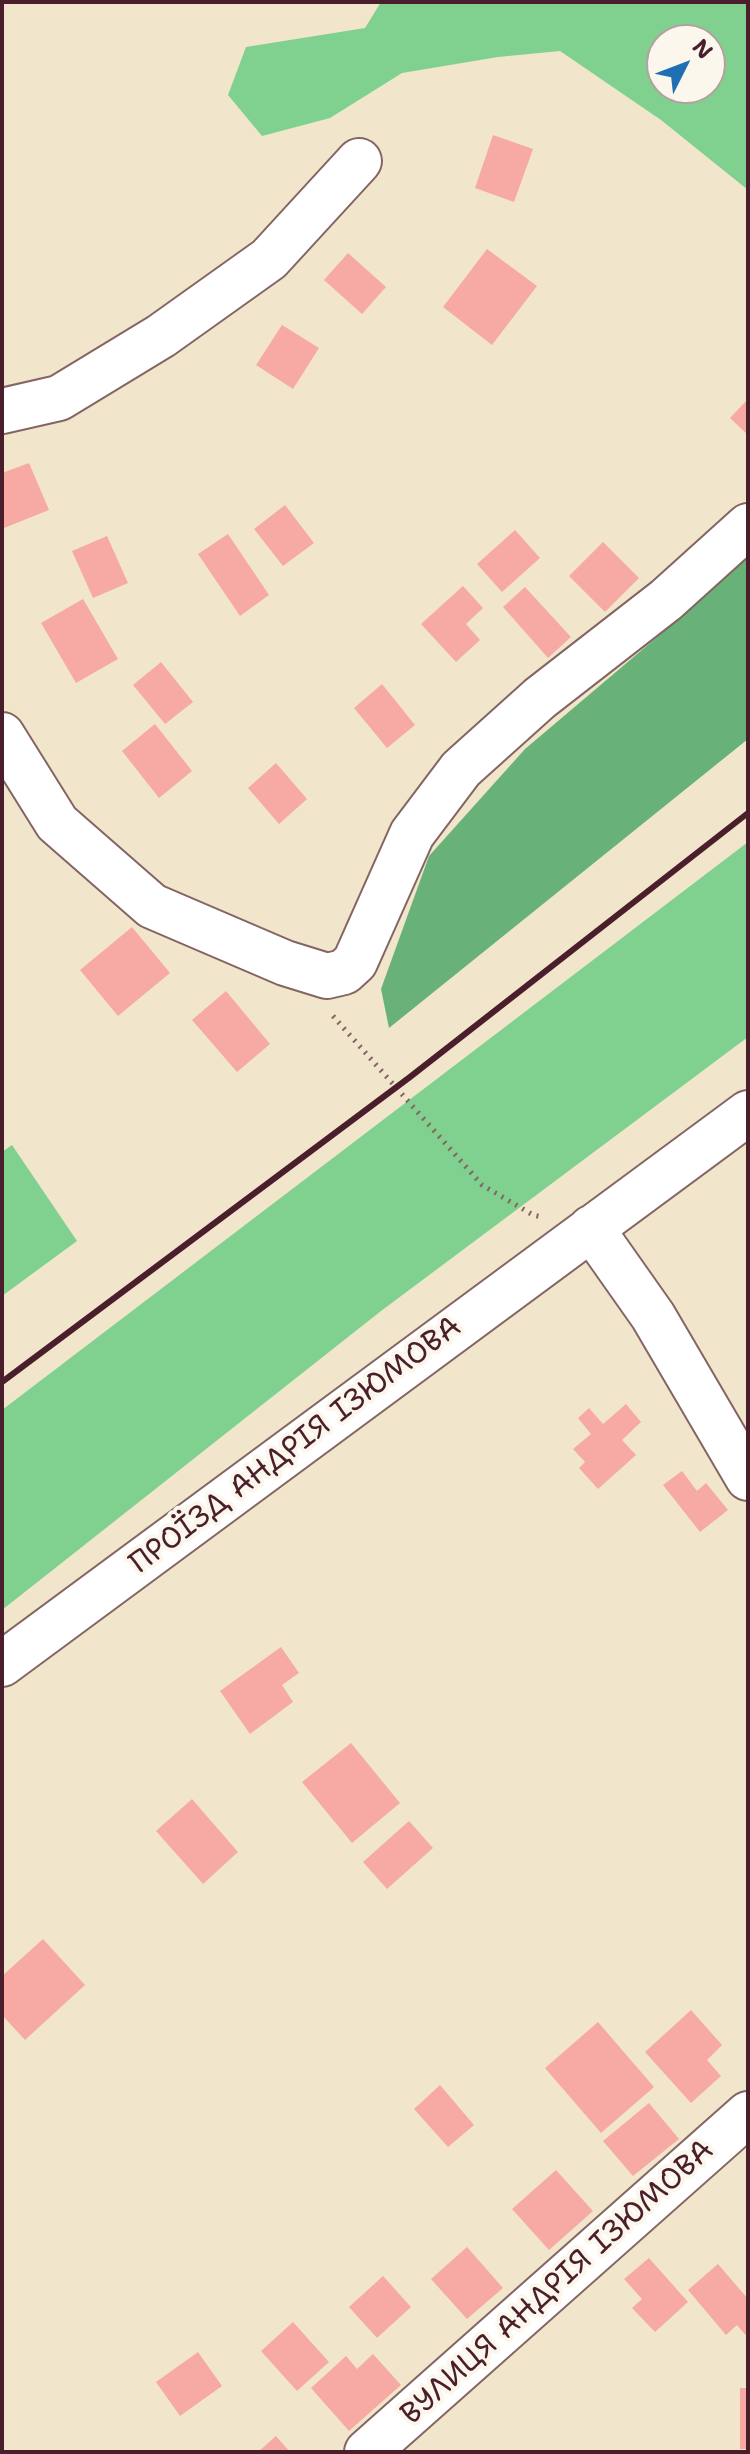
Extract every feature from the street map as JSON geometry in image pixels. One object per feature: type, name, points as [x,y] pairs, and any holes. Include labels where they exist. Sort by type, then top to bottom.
[{"type":"street","points":[[2,411],[59,398],[161,336],[269,259],[359,161]]},
{"type":"street","points":[[2,735],[57,823],[152,906],[285,963],[327,976],[344,972],[355,962],[412,834],[461,769],[540,698],[666,600],[748,526]]},
{"type":"street","name":"ПРОЇЗД АНДРІЯ ІЗЮМОВА","points":[[2,1664],[748,1113]]},
{"type":"street","points":[[591,1228],[653,1316],[748,1478]]},
{"type":"street","name":"ВУЛИЦЯ АНДРІЯ ІЗЮМОВА","points":[[367,2452],[748,2114]]},
{"type":"path","points":[[327,976],[331,1014],[482,1185],[533,1215],[591,1228]]},
{"type":"green space","points":[[381,2],[748,2],[748,190],[661,120],[560,51],[498,57],[402,73],[330,118],[262,136],[228,95],[246,47],[365,28]]},
{"type":"green space","points":[[748,554],[748,739],[389,1028],[381,989],[429,856],[525,749],[682,616]]},
{"type":"green space","points":[[748,842],[748,1037],[381,1311],[2,1610],[2,1410]]},
{"type":"green space","points":[[12,1145],[77,1241],[2,1296],[2,1152]]},
{"type":"building","points":[[493,135],[533,149],[514,202],[475,188]]},
{"type":"building","points":[[487,249],[537,286],[492,345],[443,307]]},
{"type":"building","points":[[348,253],[386,287],[362,314],[324,280]]},
{"type":"building","points":[[282,325],[319,348],[293,389],[256,365]]},
{"type":"building","points":[[748,399],[748,435],[730,418]]},
{"type":"building","points":[[29,463],[49,510],[4,528],[2,473]]},
{"type":"building","points":[[285,505],[314,543],[283,566],[254,529]]},
{"type":"building","points":[[515,530],[540,558],[502,592],[477,564]]},
{"type":"building","points":[[228,534],[269,595],[240,616],[198,554]]},
{"type":"building","points":[[107,536],[128,583],[93,598],[72,551]]},
{"type":"building","points":[[603,542],[639,578],[605,612],[569,576]]},
{"type":"building","points":[[463,586],[483,608],[466,624],[480,640],[456,662],[421,624]]},
{"type":"building","points":[[525,587],[571,637],[548,658],[503,607]]},
{"type":"building","points":[[83,599],[118,659],[76,683],[41,623]]},
{"type":"building","points":[[161,662],[193,702],[165,724],[133,685]]},
{"type":"building","points":[[382,684],[415,725],[387,748],[354,708]]},
{"type":"building","points":[[155,724],[192,771],[159,798],[122,751]]},
{"type":"building","points":[[276,763],[307,799],[279,824],[248,788]]},
{"type":"building","points":[[132,927],[170,973],[118,1016],[80,970]]},
{"type":"building","points":[[226,991],[270,1044],[237,1072],[192,1020]]},
{"type":"building","points":[[626,1404],[641,1422],[622,1440],[636,1455],[598,1489],[579,1468],[585,1462],[573,1449],[591,1434],[578,1418],[589,1408],[603,1424]]},
{"type":"building","points":[[682,1471],[697,1491],[706,1483],[728,1510],[700,1532],[663,1485]]},
{"type":"building","points":[[281,1647],[299,1673],[282,1685],[293,1702],[250,1734],[220,1691]]},
{"type":"building","points":[[351,1743],[400,1803],[352,1843],[302,1782]]},
{"type":"building","points":[[192,1799],[238,1852],[203,1884],[156,1831]]},
{"type":"building","points":[[409,1821],[433,1848],[387,1889],[363,1862]]},
{"type":"building","points":[[43,1939],[85,1985],[25,2040],[2,2015],[2,1976]]},
{"type":"building","points":[[691,2010],[722,2045],[707,2060],[721,2076],[691,2103],[645,2052]]},
{"type":"building","points":[[598,2022],[654,2087],[601,2133],[545,2068]]},
{"type":"building","points":[[440,2085],[474,2125],[448,2147],[414,2109]]},
{"type":"building","points":[[649,2103],[679,2139],[633,2176],[603,2141]]},
{"type":"building","points":[[556,2170],[593,2211],[549,2250],[512,2209]]},
{"type":"building","points":[[467,2247],[503,2288],[467,2319],[431,2279]]},
{"type":"building","points":[[649,2258],[688,2302],[655,2332],[632,2308],[642,2299],[624,2279]]},
{"type":"building","points":[[718,2264],[748,2299],[748,2338],[737,2325],[726,2335],[688,2290]]},
{"type":"building","points":[[383,2276],[411,2307],[377,2338],[349,2307]]},
{"type":"building","points":[[293,2322],[329,2362],[297,2391],[261,2351]]},
{"type":"building","points":[[198,2352],[222,2386],[180,2416],[156,2382]]},
{"type":"building","points":[[373,2354],[401,2385],[349,2431],[311,2388],[346,2356],[357,2369]]},
{"type":"building","points":[[740,2388],[748,2388],[748,2449],[740,2449]]},
{"type":"building","points":[[276,2436],[290,2452],[258,2452]]},
{"type":"railway","points":[[2,1382],[410,1077],[748,813]]}]
